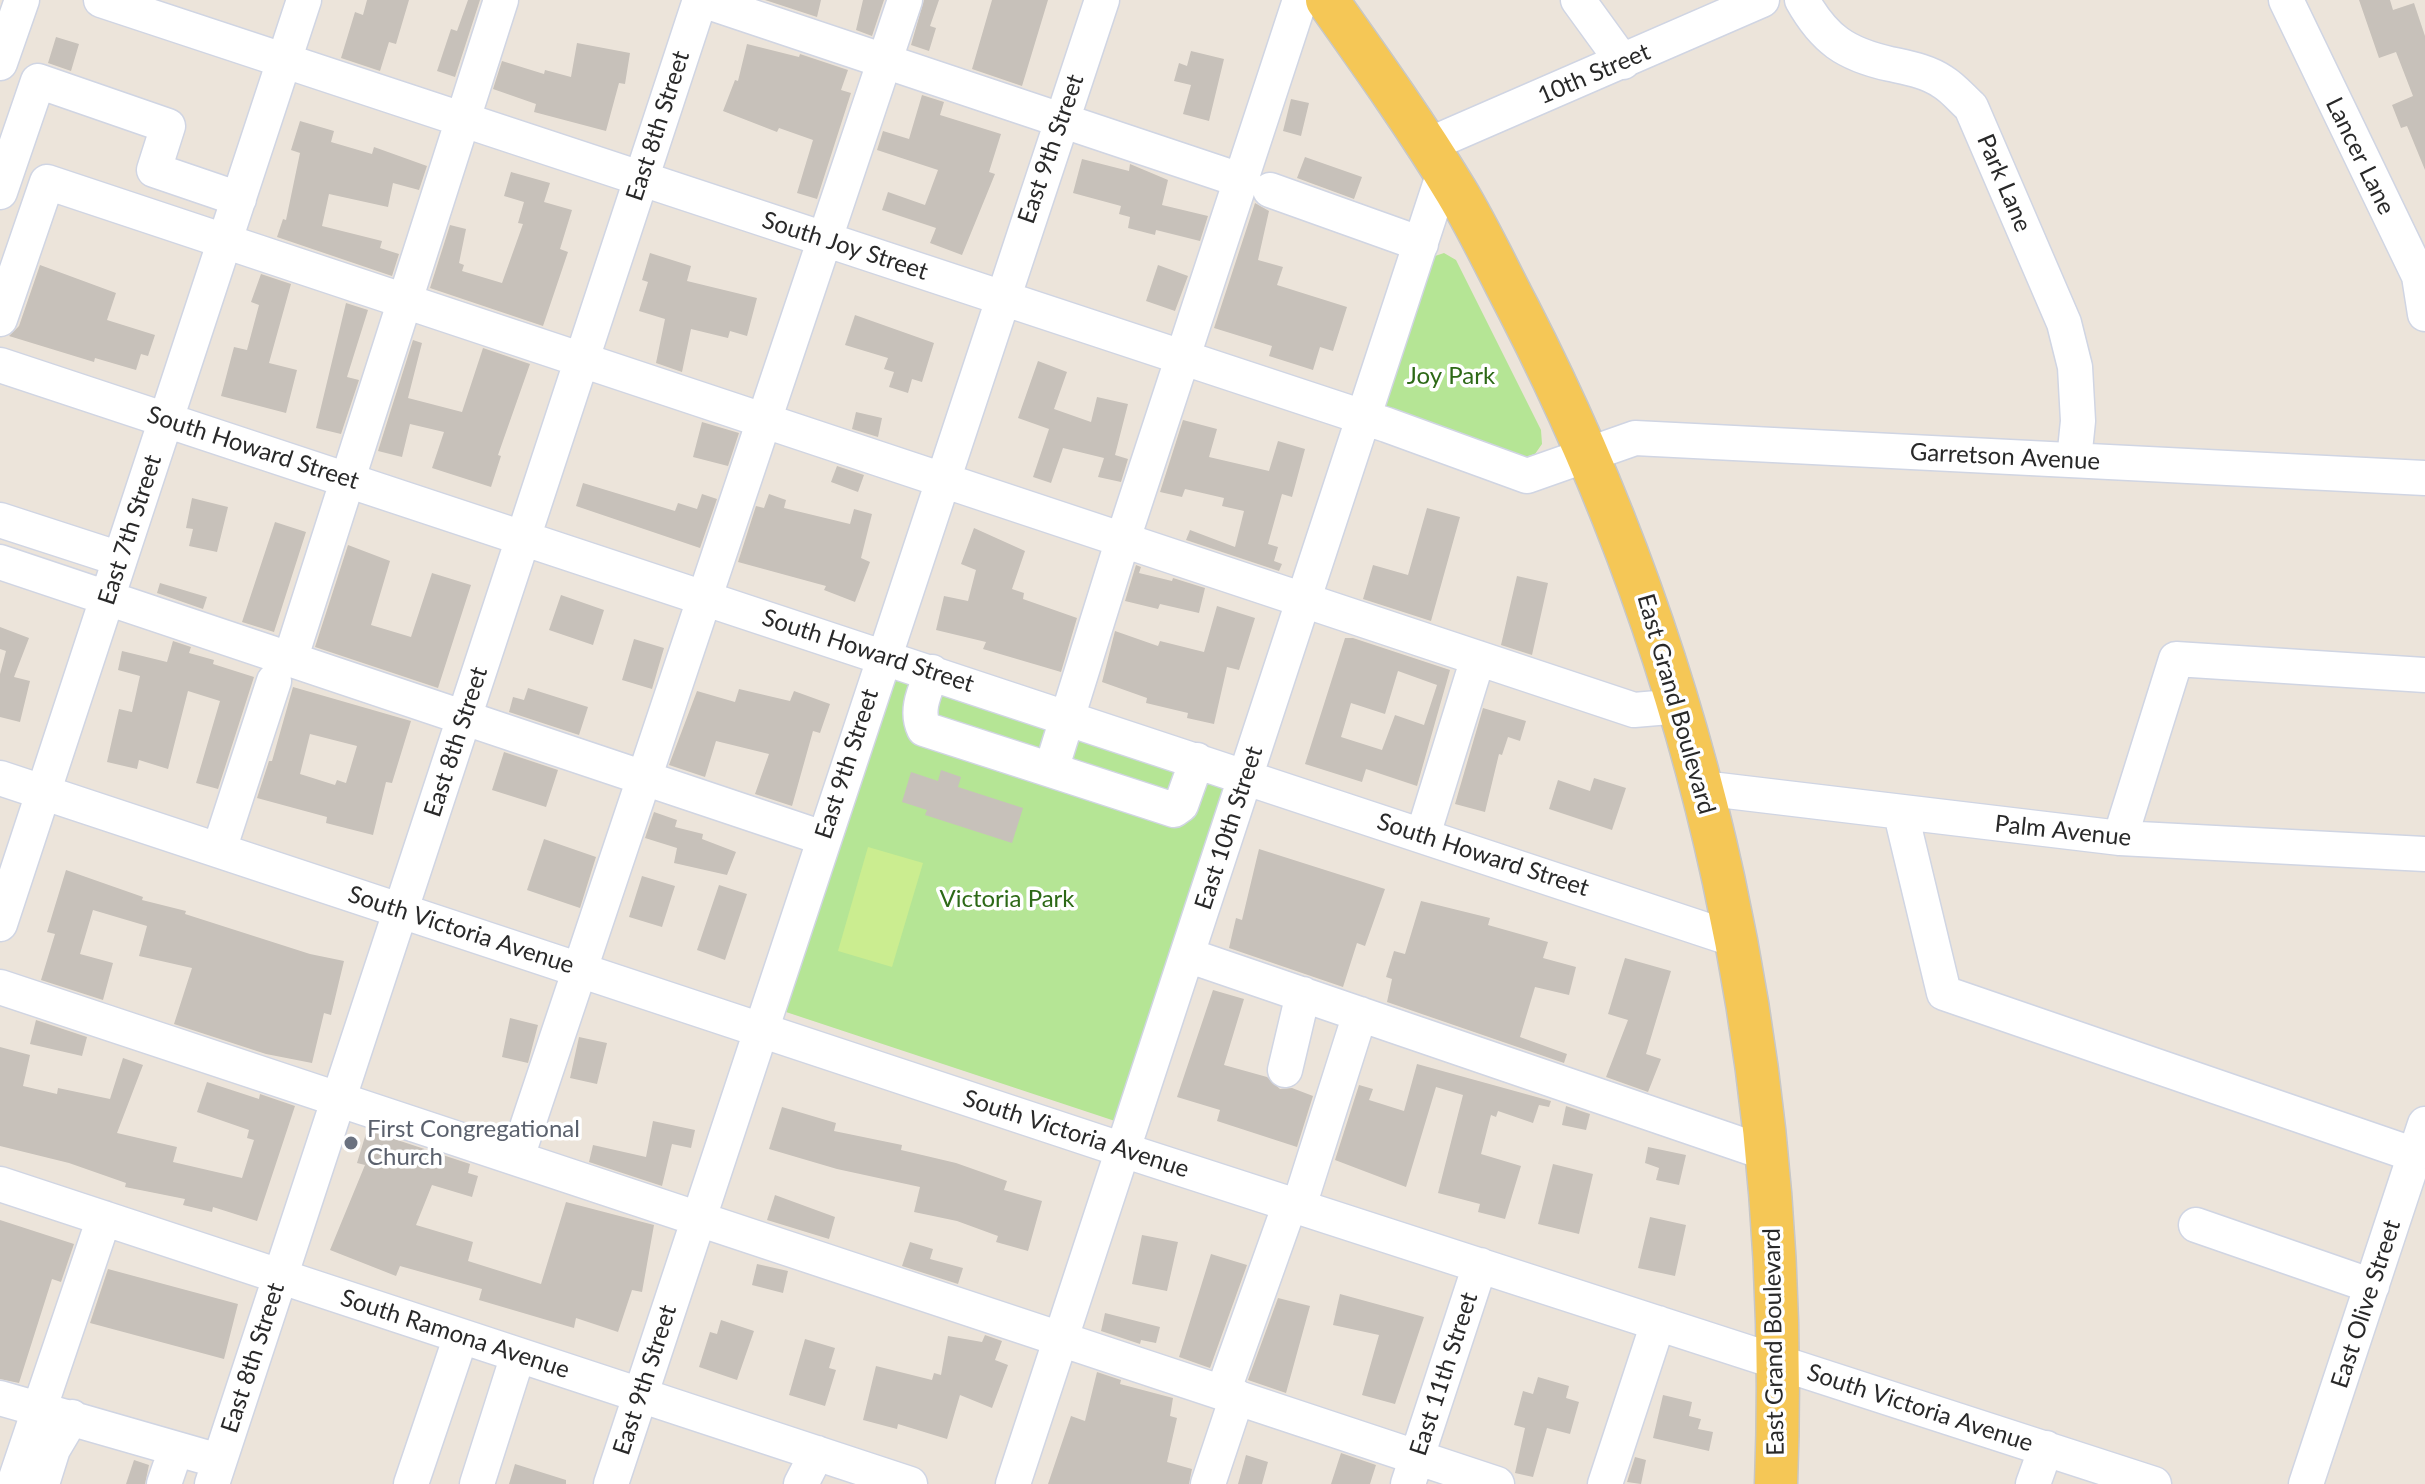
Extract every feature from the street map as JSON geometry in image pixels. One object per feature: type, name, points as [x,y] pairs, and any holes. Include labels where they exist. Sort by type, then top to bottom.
[{"type":"main road","name":"East Grand Boulevard","points":[[1327,0],[1435,159],[1527,325],[1588,455],[1651,611],[1681,706],[1736,940],[1766,1153],[1778,1363],[1776,1484]]},
{"type":"street","points":[[0,63],[22,0]]},
{"type":"street","name":"South Joy Street","points":[[103,0],[1364,417],[1527,476],[1588,455]]},
{"type":"street","name":"East 7th Street","points":[[0,924],[304,0]]},
{"type":"street","points":[[219,850],[405,302],[501,0]]},
{"type":"street","points":[[701,0],[1257,185],[1421,244]]},
{"type":"street","name":"East 8th Street","points":[[215,1473],[701,0]]},
{"type":"street","points":[[517,1157],[905,0]]},
{"type":"street","name":"East 9th Street","points":[[611,1484],[1059,120],[1102,0]]},
{"type":"street","points":[[1051,770],[1123,539],[1184,358],[1257,185],[1300,0]]},
{"type":"street","points":[[1578,0],[1623,62]]},
{"type":"street","name":"10th Street","points":[[1435,159],[1623,62],[1762,0]]},
{"type":"street","name":"Park Lane","points":[[1802,0],[1818,28],[1837,44],[1872,59],[1917,69],[1944,82],[1971,107],[2064,323],[2075,367],[2078,421],[2074,460]]},
{"type":"street","name":"Lancer Lane","points":[[2286,0],[2419,276],[2425,314]]},
{"type":"street","points":[[239,199],[154,170],[168,126],[38,81],[3,176],[47,182],[942,477],[1634,710],[1681,706]]},
{"type":"street","name":"East 10th Street","points":[[1013,1484],[1120,1149],[1421,244],[1435,159]]},
{"type":"street","points":[[0,319],[47,182]]},
{"type":"street","name":"South Howard Street","points":[[0,365],[1736,940]]},
{"type":"street","name":"Garretson Avenue","points":[[1588,455],[1635,438],[2074,460],[2424,470]]},
{"type":"street","points":[[0,520],[120,559]]},
{"type":"street","points":[[0,562],[106,600],[282,670],[464,717],[823,838]]},
{"type":"street","points":[[1423,835],[1478,658]]},
{"type":"street","points":[[2120,838],[2176,659],[2425,675]]},
{"type":"street","points":[[932,672],[920,708],[919,718],[924,729],[1174,810],[1181,805],[1197,760]]},
{"type":"street","name":"South Victoria Avenue","points":[[0,778],[1120,1149],[2154,1484]]},
{"type":"street","name":"Palm Avenue","points":[[1702,788],[2120,838],[2425,854]]},
{"type":"street","points":[[1901,814],[1944,993],[2420,1139]]},
{"type":"street","points":[[1187,955],[1766,1153]]},
{"type":"street","points":[[0,987],[1230,1395],[1413,1471],[1497,1484]]},
{"type":"street","points":[[1285,1070],[1303,994]]},
{"type":"street","points":[[1208,1484],[1230,1395],[1360,1014]]},
{"type":"street","name":"East Olive Street","points":[[2306,1484],[2420,1139]]},
{"type":"street","name":"South Ramona Avenue","points":[[0,1184],[910,1484]]},
{"type":"street","points":[[14,1484],[104,1218]]},
{"type":"street","points":[[2196,1225],[2372,1286]]},
{"type":"street","name":"East 11th Street","points":[[1413,1471],[1480,1265]]},
{"type":"street","points":[[1605,1484],[1658,1323]]},
{"type":"street","points":[[411,1484],[461,1336]]},
{"type":"street","points":[[477,1484],[518,1355]]},
{"type":"street","points":[[0,1398],[176,1449],[215,1473]]},
{"type":"street","points":[[42,1484],[53,1449],[72,1417]]},
{"type":"street","points":[[2033,1484],[2046,1448]]},
{"type":"street","points":[[164,1484],[176,1449]]},
{"type":"street","points":[[801,1484],[817,1453]]},
{"type":"green space","name":"Joy Park","points":[[1444,253],[1456,260],[1541,430],[1542,444],[1535,454],[1521,458],[1384,412],[1384,399],[1432,257]]},
{"type":"green space","name":"Victoria Park","points":[[891,670],[1231,791],[1121,1123],[786,1012]]},
{"type":"green space","points":[[868,847],[923,863],[892,967],[838,951]]},
{"type":"building","points":[[367,0],[409,0],[396,44],[389,42],[380,71],[341,58],[355,12],[363,15]]},
{"type":"building","points":[[468,0],[480,0],[455,77],[437,71],[451,29],[457,31]]},
{"type":"building","points":[[765,0],[821,0],[817,17]]},
{"type":"building","points":[[863,0],[884,0],[872,36],[856,30]]},
{"type":"building","points":[[924,0],[939,0],[930,26],[936,28],[929,51],[911,45]]},
{"type":"building","points":[[992,0],[1048,0],[1022,86],[972,69]]},
{"type":"building","points":[[2359,0],[2390,0],[2393,10],[2414,3],[2425,36],[2425,170],[2407,126],[2401,128],[2392,105],[2413,96],[2396,52],[2379,58]]},
{"type":"building","points":[[56,37],[79,44],[71,71],[48,63]]},
{"type":"building","points":[[577,43],[630,53],[625,84],[619,83],[606,131],[534,112],[536,104],[493,89],[502,61],[544,74],[545,70],[571,77]]},
{"type":"building","points":[[747,44],[799,57],[800,54],[848,70],[841,90],[851,93],[817,199],[797,193],[813,140],[779,128],[777,132],[723,111],[735,80],[738,81]]},
{"type":"building","points":[[1191,51],[1224,59],[1209,121],[1183,114],[1191,85],[1174,81],[1179,63],[1187,66]]},
{"type":"building","points":[[922,95],[944,102],[940,115],[1001,134],[989,172],[995,174],[962,255],[930,243],[936,228],[882,210],[888,192],[925,205],[938,170],[877,150],[883,131],[909,139]]},
{"type":"building","points":[[1291,99],[1309,103],[1301,136],[1283,131]]},
{"type":"building","points":[[300,121],[334,131],[331,142],[372,154],[374,147],[427,166],[419,190],[393,183],[388,207],[329,194],[322,226],[382,241],[380,248],[399,254],[392,276],[277,237],[283,219],[286,220],[300,153],[291,150]]},
{"type":"building","points":[[1305,157],[1362,177],[1354,199],[1297,178]]},
{"type":"building","points":[[1082,159],[1129,171],[1130,164],[1168,180],[1162,205],[1208,216],[1200,241],[1156,230],[1155,235],[1128,228],[1130,217],[1119,214],[1121,206],[1073,193]]},
{"type":"building","points":[[511,172],[550,183],[544,202],[572,210],[560,249],[568,252],[543,326],[430,288],[450,225],[466,229],[459,263],[464,265],[462,271],[502,283],[523,224],[518,223],[524,202],[504,196]]},
{"type":"building","points":[[1255,203],[1269,211],[1258,260],[1283,267],[1277,285],[1347,307],[1333,351],[1320,347],[1313,370],[1269,356],[1272,346],[1214,328]]},
{"type":"building","points":[[650,253],[691,266],[687,281],[757,298],[747,336],[730,331],[728,338],[691,329],[682,372],[656,363],[665,319],[639,311],[648,282],[642,280]]},
{"type":"building","points":[[40,265],[116,293],[107,320],[155,335],[148,356],[141,354],[136,370],[95,358],[94,362],[9,336],[19,326]]},
{"type":"building","points":[[1158,265],[1188,276],[1175,311],[1146,301]]},
{"type":"building","points":[[261,274],[291,284],[269,363],[297,370],[286,413],[221,396],[234,347],[247,350],[259,305],[251,302]]},
{"type":"building","points":[[346,303],[368,310],[347,377],[359,380],[341,434],[316,428]]},
{"type":"building","points":[[855,315],[934,343],[922,382],[912,379],[908,393],[889,387],[894,372],[884,369],[888,358],[845,345]]},
{"type":"building","points":[[413,340],[422,343],[408,398],[462,412],[483,348],[530,364],[498,455],[501,456],[491,487],[432,468],[444,432],[410,424],[402,457],[378,451]]},
{"type":"building","points":[[1038,361],[1067,372],[1054,409],[1091,422],[1097,397],[1128,404],[1115,455],[1128,459],[1121,482],[1098,477],[1104,458],[1063,448],[1051,483],[1033,477],[1049,429],[1018,418]]},
{"type":"building","points":[[856,412],[882,418],[878,437],[852,429]]},
{"type":"building","points":[[1183,420],[1217,429],[1209,457],[1269,471],[1278,441],[1305,449],[1292,497],[1282,494],[1268,544],[1278,547],[1274,561],[1282,564],[1279,571],[1186,540],[1190,530],[1235,547],[1244,511],[1222,506],[1224,498],[1185,489],[1182,497],[1160,492]]},
{"type":"building","points":[[702,422],[739,433],[728,466],[693,457]]},
{"type":"building","points":[[837,466],[864,475],[858,492],[831,482]]},
{"type":"building","points":[[583,483],[675,511],[678,503],[697,509],[702,494],[717,499],[700,548],[576,506]]},
{"type":"building","points":[[769,494],[786,500],[784,508],[850,524],[854,509],[872,514],[861,558],[870,562],[855,602],[824,590],[826,586],[738,562],[756,506],[764,508]]},
{"type":"building","points":[[192,498],[228,507],[217,552],[189,546],[193,529],[186,528]]},
{"type":"building","points":[[1427,508],[1460,517],[1431,621],[1363,599],[1373,565],[1408,575]]},
{"type":"building","points":[[275,522],[306,532],[274,632],[242,622]]},
{"type":"building","points":[[974,528],[1025,551],[1012,589],[1024,593],[1023,599],[1077,618],[1061,672],[983,649],[986,642],[936,630],[944,596],[968,601],[976,570],[961,564]]},
{"type":"building","points":[[348,545],[390,561],[371,625],[411,637],[432,573],[471,585],[438,688],[315,647]]},
{"type":"building","points":[[1136,565],[1141,567],[1139,573],[1172,581],[1173,578],[1205,588],[1199,613],[1160,604],[1158,609],[1125,601]]},
{"type":"building","points":[[1517,576],[1548,583],[1532,655],[1501,645]]},
{"type":"building","points":[[160,583],[207,597],[203,609],[157,593]]},
{"type":"building","points":[[561,595],[604,610],[593,645],[549,630]]},
{"type":"building","points":[[1217,606],[1255,618],[1239,670],[1227,667],[1214,724],[1187,718],[1188,713],[1146,703],[1147,698],[1102,682],[1115,631],[1158,646],[1160,641],[1204,652]]},
{"type":"building","points":[[0,627],[29,638],[14,677],[30,681],[20,722],[0,717],[0,674],[6,651],[0,649]]},
{"type":"building","points":[[1345,638],[1450,670],[1417,786],[1366,769],[1362,782],[1305,764]],"holes":[[[1398,671],[1437,685],[1424,725],[1395,715],[1382,750],[1341,737],[1351,703],[1385,714]]]},
{"type":"building","points":[[634,639],[664,648],[652,689],[622,680]]},
{"type":"building","points":[[173,641],[191,647],[189,653],[214,660],[213,664],[254,677],[218,789],[196,783],[220,701],[188,691],[168,769],[139,760],[137,769],[107,762],[119,709],[132,712],[140,676],[118,670],[122,651],[167,662]]},
{"type":"building","points":[[293,687],[411,721],[392,783],[386,782],[373,835],[326,823],[327,817],[257,798],[269,761],[272,761]],"holes":[[[310,734],[357,746],[346,783],[337,780],[335,785],[300,774]]]},
{"type":"building","points":[[528,688],[588,707],[579,735],[509,712],[513,697],[524,700]]},
{"type":"building","points":[[739,689],[790,701],[794,691],[830,704],[820,733],[813,731],[792,806],[755,794],[769,754],[716,741],[705,777],[669,765],[697,691],[735,702]]},
{"type":"building","points":[[1483,708],[1526,721],[1520,741],[1508,737],[1502,755],[1499,754],[1485,812],[1455,804]]},
{"type":"building","points":[[504,752],[558,770],[546,807],[492,790]]},
{"type":"building","points":[[941,770],[961,777],[958,787],[1023,808],[1012,843],[925,815],[927,810],[902,802],[911,772],[938,781]]},
{"type":"building","points":[[1594,778],[1626,788],[1612,830],[1549,809],[1558,780],[1590,791]]},
{"type":"building","points":[[654,812],[677,820],[675,827],[703,834],[702,839],[736,852],[727,875],[674,863],[677,848],[645,838]]},
{"type":"building","points":[[544,839],[596,857],[580,908],[527,890]]},
{"type":"building","points":[[1259,849],[1385,889],[1365,946],[1357,943],[1343,987],[1229,948],[1236,918],[1242,920]]},
{"type":"building","points":[[66,870],[143,897],[142,900],[186,911],[185,914],[310,954],[344,961],[331,1015],[324,1013],[312,1063],[266,1054],[174,1024],[192,968],[139,956],[147,926],[93,910],[80,954],[113,963],[103,1000],[41,980],[55,934],[47,932]]},
{"type":"building","points":[[642,876],[675,886],[662,927],[629,917]]},
{"type":"building","points":[[719,885],[747,894],[725,960],[697,950]]},
{"type":"building","points":[[1421,901],[1490,918],[1488,925],[1548,942],[1543,958],[1576,967],[1569,995],[1535,987],[1520,1037],[1567,1054],[1564,1063],[1387,1002],[1392,979],[1386,977],[1394,951],[1405,954]]},
{"type":"building","points":[[1625,958],[1671,971],[1646,1054],[1661,1059],[1648,1092],[1606,1077],[1628,1020],[1608,1014]]},
{"type":"building","points":[[1213,990],[1244,999],[1224,1065],[1267,1077],[1280,1089],[1292,1088],[1313,1096],[1297,1147],[1217,1121],[1220,1110],[1177,1097]]},
{"type":"building","points":[[510,1018],[538,1025],[528,1063],[502,1057]]},
{"type":"building","points":[[36,1020],[87,1037],[82,1056],[30,1044]]},
{"type":"building","points":[[579,1037],[607,1043],[597,1084],[570,1078]]},
{"type":"building","points":[[0,1047],[30,1055],[23,1086],[57,1094],[58,1088],[110,1099],[123,1058],[143,1065],[117,1133],[177,1147],[173,1162],[242,1178],[254,1140],[247,1138],[249,1130],[197,1112],[207,1082],[259,1099],[260,1094],[295,1106],[257,1221],[213,1207],[212,1212],[183,1205],[185,1199],[125,1187],[126,1183],[69,1163],[0,1146]]},
{"type":"building","points":[[1417,1064],[1551,1101],[1549,1107],[1539,1105],[1533,1123],[1498,1111],[1496,1117],[1491,1115],[1481,1154],[1521,1166],[1505,1219],[1478,1212],[1480,1204],[1438,1193],[1463,1095],[1436,1087],[1406,1187],[1335,1160],[1359,1085],[1373,1089],[1369,1100],[1404,1111]]},
{"type":"building","points":[[1566,1106],[1590,1114],[1586,1130],[1562,1125]]},
{"type":"building","points":[[782,1107],[836,1123],[834,1131],[902,1145],[901,1150],[956,1163],[1007,1181],[1004,1190],[1042,1201],[1028,1251],[996,1242],[998,1236],[957,1221],[914,1212],[920,1187],[837,1169],[769,1149]]},
{"type":"building","points":[[653,1121],[695,1130],[691,1148],[672,1144],[662,1186],[589,1162],[593,1145],[646,1157]]},
{"type":"building","points":[[367,1130],[470,1164],[468,1173],[478,1176],[472,1197],[432,1185],[416,1225],[473,1242],[468,1261],[541,1284],[566,1202],[654,1225],[642,1292],[632,1290],[618,1332],[576,1318],[574,1328],[479,1300],[482,1289],[400,1266],[396,1276],[330,1250],[365,1165],[357,1163]]},
{"type":"building","points":[[1648,1147],[1686,1155],[1679,1185],[1656,1180],[1659,1168],[1645,1163]]},
{"type":"building","points":[[1553,1164],[1593,1174],[1579,1234],[1538,1224]]},
{"type":"building","points":[[775,1195],[835,1217],[829,1239],[767,1220]]},
{"type":"building","points":[[1650,1217],[1686,1225],[1675,1276],[1638,1268]]},
{"type":"building","points":[[0,1220],[74,1244],[61,1282],[52,1279],[19,1383],[0,1379]]},
{"type":"building","points":[[1142,1235],[1178,1242],[1167,1291],[1132,1284]]},
{"type":"building","points":[[910,1242],[933,1249],[930,1259],[963,1268],[958,1284],[902,1266]]},
{"type":"building","points":[[1211,1254],[1247,1265],[1210,1368],[1179,1357]]},
{"type":"building","points":[[757,1264],[788,1271],[783,1293],[752,1285]]},
{"type":"building","points":[[108,1269],[238,1304],[224,1359],[90,1323]]},
{"type":"building","points":[[1340,1294],[1424,1317],[1395,1404],[1362,1395],[1379,1335],[1333,1325]]},
{"type":"building","points":[[1278,1298],[1310,1306],[1286,1393],[1248,1380]]},
{"type":"building","points":[[1105,1313],[1160,1327],[1156,1343],[1141,1340],[1140,1344],[1101,1331]]},
{"type":"building","points":[[721,1320],[754,1331],[737,1380],[699,1367],[710,1332],[717,1334]]},
{"type":"building","points":[[985,1335],[1002,1341],[995,1360],[1008,1365],[992,1408],[960,1395],[947,1439],[898,1424],[897,1429],[863,1420],[876,1366],[932,1380],[934,1373],[941,1375],[948,1336],[982,1342]]},
{"type":"building","points":[[805,1339],[835,1348],[829,1368],[836,1370],[825,1406],[789,1395]]},
{"type":"building","points":[[1097,1372],[1121,1380],[1120,1384],[1173,1398],[1170,1416],[1177,1418],[1167,1462],[1192,1469],[1189,1484],[1048,1484],[1071,1416],[1085,1421]]},
{"type":"building","points":[[1538,1377],[1569,1386],[1566,1398],[1579,1402],[1570,1434],[1547,1428],[1533,1477],[1515,1473],[1525,1428],[1514,1425],[1523,1391],[1533,1394]]},
{"type":"building","points":[[1663,1395],[1692,1402],[1689,1416],[1701,1419],[1698,1429],[1713,1432],[1709,1451],[1653,1438]]},
{"type":"building","points":[[1341,1453],[1376,1465],[1370,1484],[1331,1484]]},
{"type":"building","points":[[1246,1455],[1268,1462],[1262,1484],[1238,1484]]},
{"type":"building","points":[[1635,1457],[1646,1460],[1641,1484],[1627,1482]]},
{"type":"building","points":[[134,1460],[149,1465],[145,1484],[126,1484]]},
{"type":"building","points":[[515,1464],[566,1480],[566,1484],[509,1484]]},
{"type":"place","name":"First Congregational Church","points":[[351,1143]]}]
